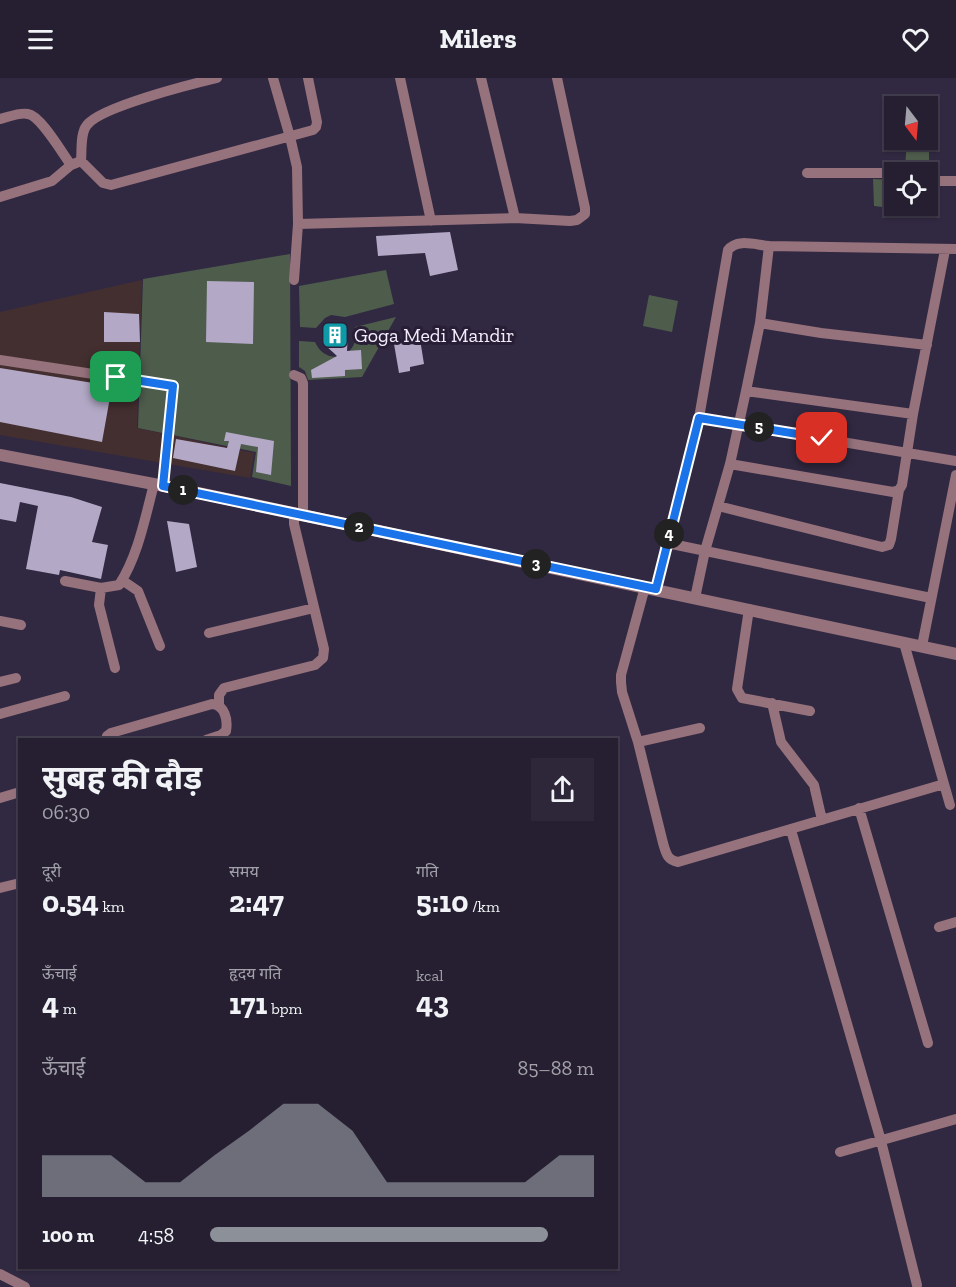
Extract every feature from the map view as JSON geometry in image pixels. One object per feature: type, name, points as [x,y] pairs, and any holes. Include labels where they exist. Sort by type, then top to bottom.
[{"type":"street","points":[[0,197],[52,181],[76,163],[84,129],[93,118],[150,96],[217,78]]},
{"type":"street","points":[[273,78],[297,167],[298,224],[294,280]]},
{"type":"street","points":[[0,119],[31,114],[39,120],[76,163],[103,183],[111,185],[290,137],[316,127],[308,78]]},
{"type":"street","points":[[400,78],[431,221]]},
{"type":"street","points":[[481,78],[515,218]]},
{"type":"street","points":[[298,224],[515,218],[578,220],[585,214],[585,208],[557,78]]},
{"type":"street","points":[[807,173],[884,173]]},
{"type":"street","points":[[938,181],[956,181]]},
{"type":"street","points":[[718,506],[882,547],[889,544],[927,345],[950,249],[769,246],[738,243],[732,245],[728,250],[699,418],[667,543],[621,675],[622,692],[638,742],[663,843],[667,857],[672,861],[678,862],[792,830],[944,784]]},
{"type":"street","points":[[696,598],[705,551],[730,464],[746,391],[760,323],[769,246]]},
{"type":"street","points":[[760,323],[821,333],[927,345]]},
{"type":"street","points":[[0,360],[173,386],[158,485],[122,580],[119,585],[101,588],[65,581]]},
{"type":"street","points":[[219,705],[219,695],[224,688],[315,664],[323,658],[324,650],[294,524],[298,514],[303,383],[301,378],[294,375]]},
{"type":"street","points":[[746,391],[913,414]]},
{"type":"street","points":[[699,418],[956,461]]},
{"type":"street","points":[[0,455],[298,514],[956,654]]},
{"type":"street","points":[[730,464],[893,492],[899,490]]},
{"type":"street","points":[[922,646],[956,475]]},
{"type":"street","points":[[667,543],[931,598]]},
{"type":"street","points":[[122,580],[138,591],[160,646]]},
{"type":"street","points":[[101,588],[99,605],[115,668]]},
{"type":"street","points":[[209,633],[314,608]]},
{"type":"street","points":[[749,609],[736,689],[742,698],[810,711]]},
{"type":"street","points":[[0,621],[21,625]]},
{"type":"street","points":[[904,643],[950,805]]},
{"type":"street","points":[[0,682],[16,678]]},
{"type":"street","points":[[0,714],[65,696]]},
{"type":"street","points":[[106,738],[111,733],[212,704],[223,708],[227,725],[226,731],[212,738]]},
{"type":"street","points":[[772,704],[781,742],[814,784],[822,820]]},
{"type":"street","points":[[638,742],[700,728]]},
{"type":"street","points":[[0,798],[18,793]]},
{"type":"street","points":[[859,808],[928,1043]]},
{"type":"street","points":[[792,830],[880,1141],[917,1285]]},
{"type":"street","points":[[0,888],[18,884]]},
{"type":"street","points":[[939,927],[956,922]]},
{"type":"street","points":[[840,1152],[955,1122]]},
{"type":"street","points":[[0,1274],[25,1287]]},
{"type":"shaded area","points":[[142,280],[137,428],[254,453],[250,478],[0,435],[0,312]]},
{"type":"green space","points":[[906,150],[929,150],[929,162],[905,162]]},
{"type":"green space","points":[[873,179],[884,180],[884,207],[874,206]]},
{"type":"green space","points":[[290,254],[291,486],[252,477],[256,452],[138,428],[143,279]]},
{"type":"green space","points":[[386,270],[394,304],[345,317],[331,315],[316,328],[300,327],[299,286]]},
{"type":"green space","points":[[649,295],[678,301],[672,332],[643,326]]},
{"type":"green space","points":[[396,317],[362,377],[308,380],[305,371],[299,367],[299,341],[315,342],[327,355],[342,356],[349,352],[353,345],[356,337],[355,327]]},
{"type":"building","points":[[450,232],[458,270],[430,276],[425,253],[378,256],[376,236]]},
{"type":"building","points":[[207,281],[254,282],[253,344],[206,342]]},
{"type":"building","points":[[104,312],[139,314],[140,342],[104,342]]},
{"type":"building","points":[[339,323],[348,332],[347,351],[361,350],[362,369],[345,370],[345,376],[312,378],[311,370],[337,356],[325,345],[322,337],[327,326]]},
{"type":"building","points":[[419,333],[424,364],[410,367],[410,371],[399,373],[394,344],[409,341],[407,335]]},
{"type":"building","points":[[0,368],[112,386],[102,442],[0,422]]},
{"type":"building","points":[[226,432],[274,441],[271,475],[256,472],[258,447],[241,444],[235,471],[173,458],[176,439],[227,448],[229,441],[224,441]]},
{"type":"building","points":[[0,483],[71,497],[102,507],[92,542],[108,545],[101,579],[60,570],[59,575],[26,569],[38,506],[20,502],[16,522],[0,519]]},
{"type":"building","points":[[167,521],[189,524],[197,567],[176,572]]},
{"type":"place","name":"Goga Medi Mandir","points":[[335,335]]},
{"type":"route","points":[[116,377],[173,386],[163,486],[656,589],[699,418],[822,438]]}]
